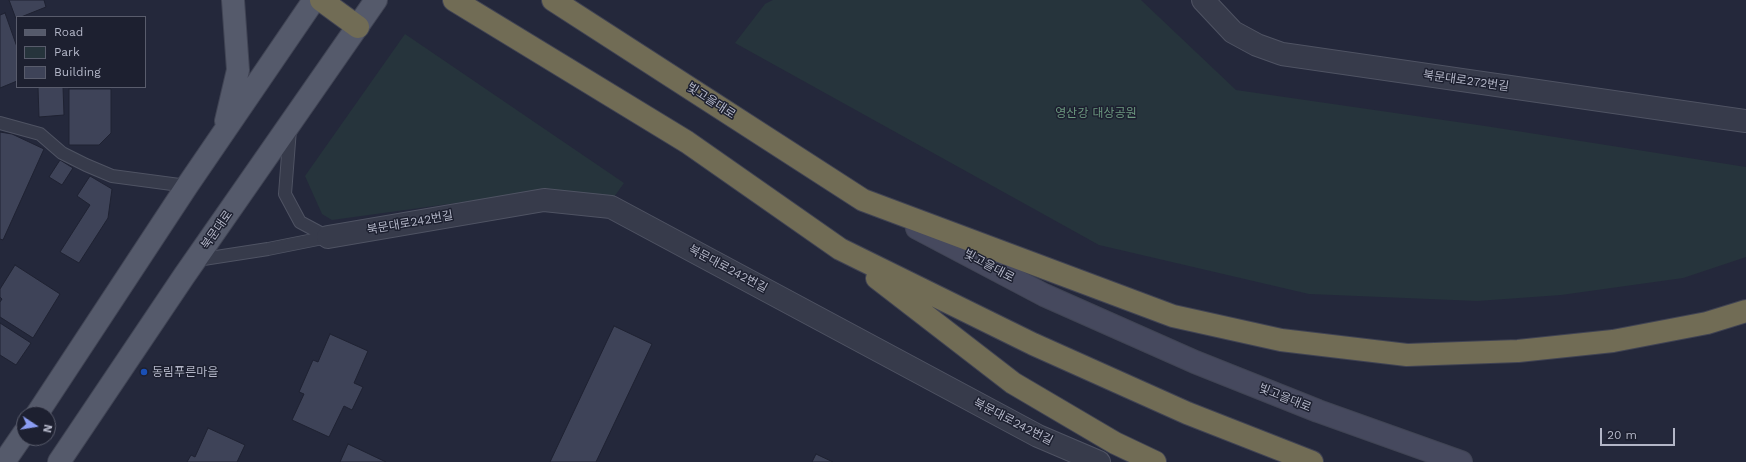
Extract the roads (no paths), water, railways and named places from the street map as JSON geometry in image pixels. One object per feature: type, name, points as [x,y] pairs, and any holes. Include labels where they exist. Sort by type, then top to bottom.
[{"type":"highway","points":[[321,0],[358,27]]},
{"type":"highway","points":[[454,0],[687,142],[840,250],[1013,383],[1115,443],[1156,462]]},
{"type":"highway","name":"빛고을대로","points":[[553,0],[863,200]]},
{"type":"highway","points":[[863,200],[1173,316],[1281,340],[1407,355],[1518,351],[1613,341],[1707,322],[1746,310]]},
{"type":"highway","points":[[840,250],[1033,344],[1187,413],[1312,462]]},
{"type":"main road","points":[[222,135],[238,70],[233,0]]},
{"type":"main road","points":[[42,406],[187,186],[314,0]]},
{"type":"main road","name":"북문대로","points":[[60,462],[376,0]]},
{"type":"main road","name":"빛고을대로","points":[[863,200],[1044,295],[1195,362],[1318,412],[1461,462]]},
{"type":"main road","points":[[4,462],[16,445]]},
{"type":"street","name":"북문대로272번길","points":[[1204,0],[1233,32],[1257,45],[1282,54],[1746,121]]},
{"type":"street","name":"북문대로242번길","points":[[328,237],[544,200],[612,207],[1038,436],[1099,462]]},
{"type":"lane","points":[[0,123],[40,134],[62,153],[86,166],[112,176],[187,186]]},
{"type":"lane","points":[[290,124],[285,194],[300,222],[328,237]]},
{"type":"lane","name":"북문대로242번길","points":[[197,260],[268,249],[328,237]]},
{"type":"place","name":"동림푸른마을","points":[[144,372]]},
{"type":"park label","name":"영산강 대상공원","points":[[1096,113]]}]
